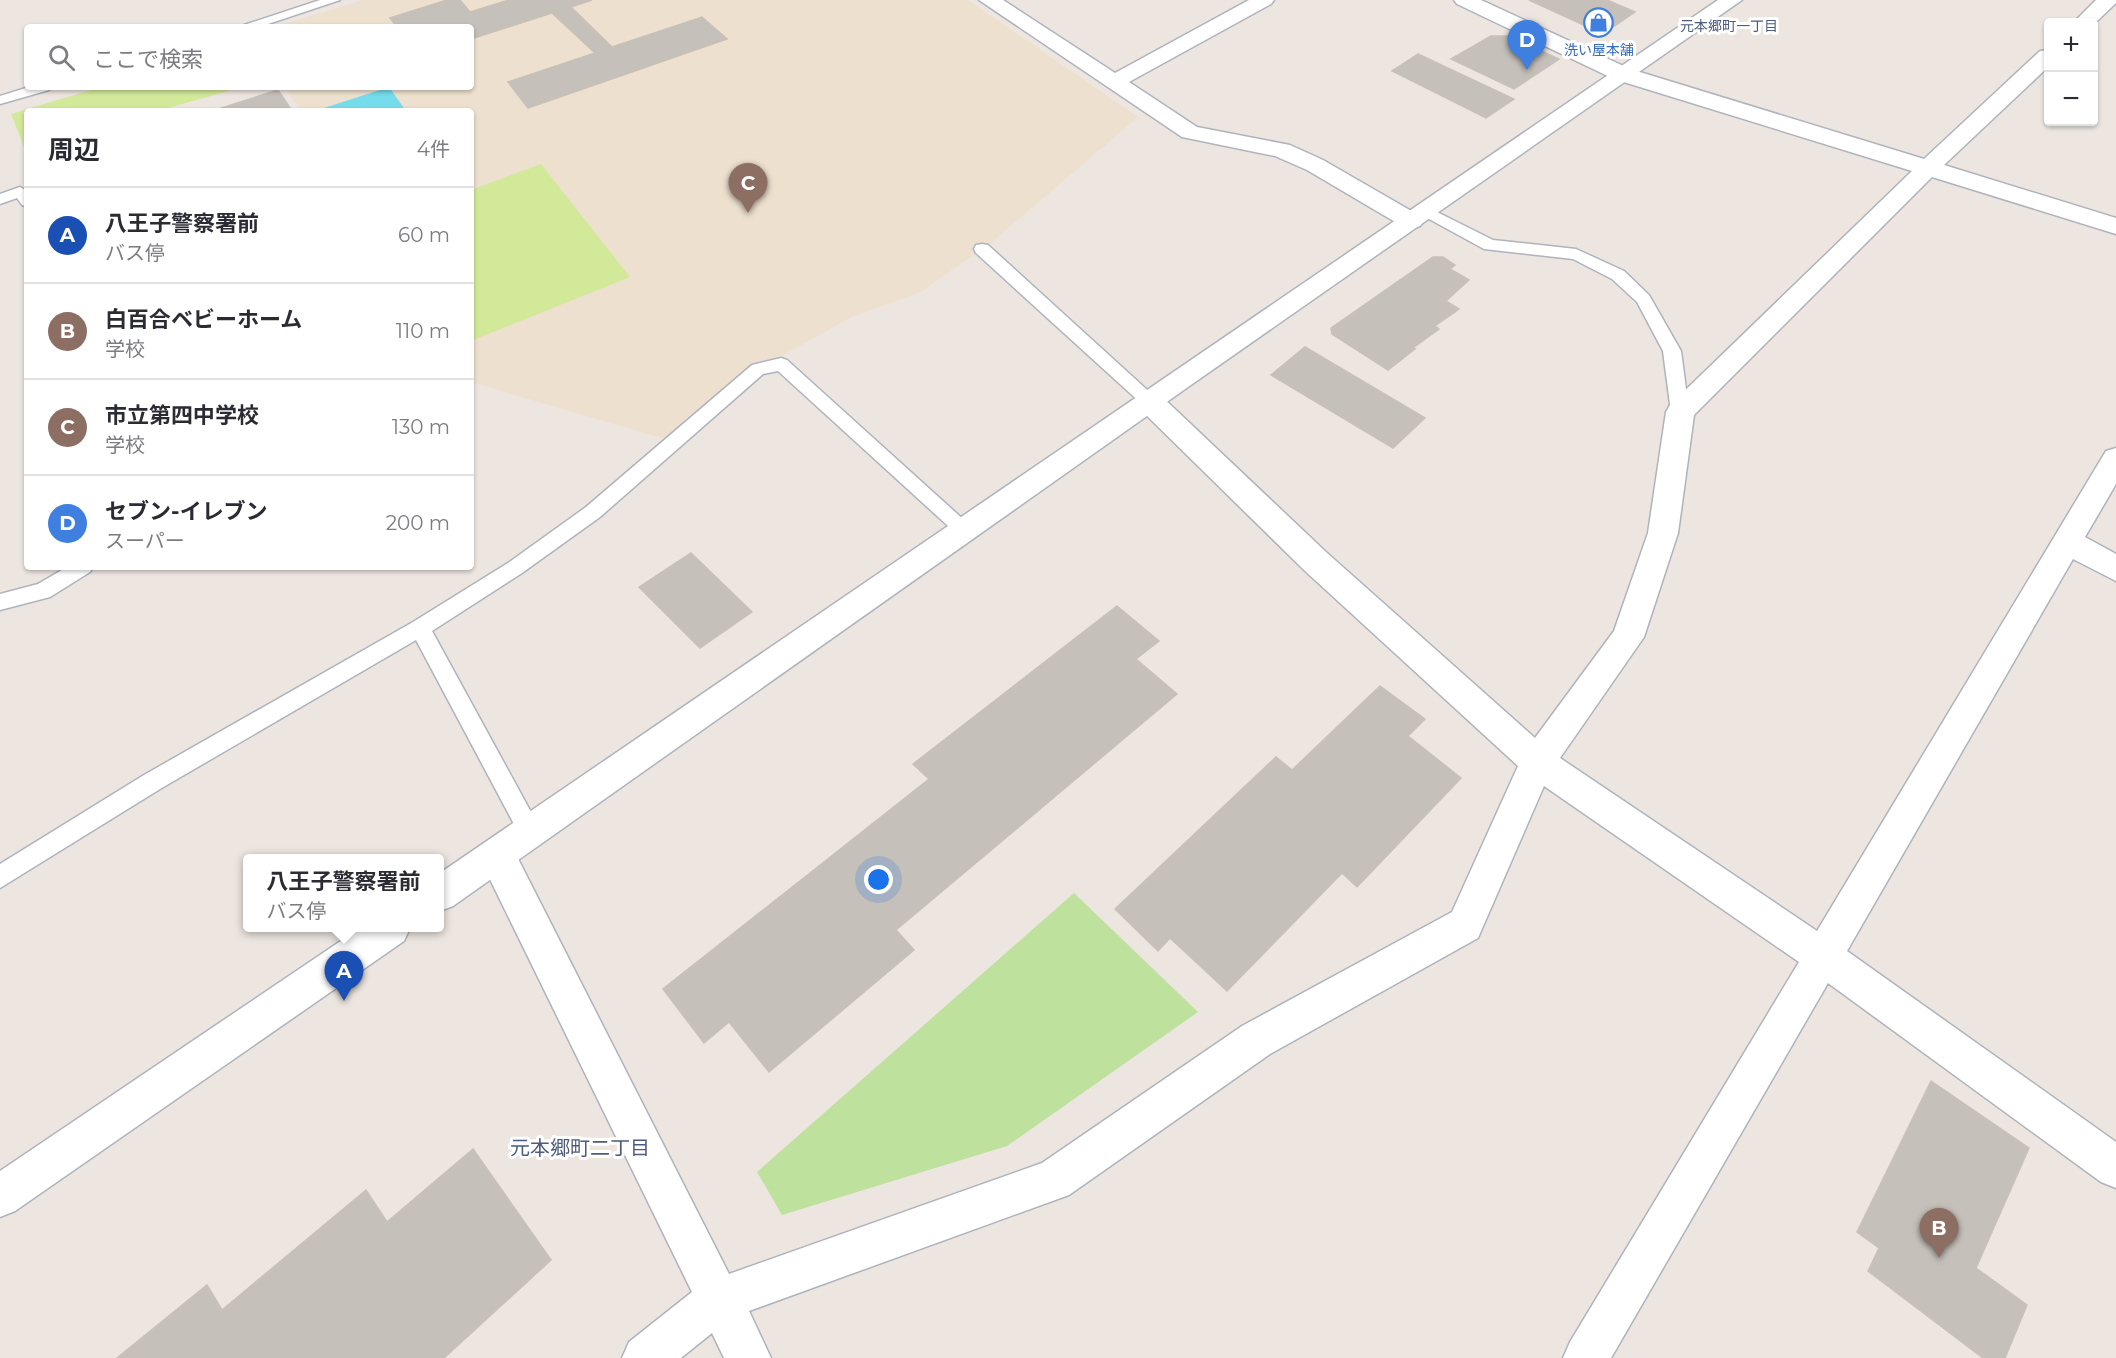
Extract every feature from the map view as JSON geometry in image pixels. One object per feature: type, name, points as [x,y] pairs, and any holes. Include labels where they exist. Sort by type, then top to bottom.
[{"type":"street","points":[[989,0],[1116,81],[1190,132],[1282,150],[1418,216]]},
{"type":"street","points":[[1116,81],[1264,0]]},
{"type":"street","points":[[1464,0],[1622,74],[2116,226]]},
{"type":"street","points":[[444,891],[1149,401],[1732,0]]},
{"type":"street","points":[[2088,18],[2108,0]]},
{"type":"street","points":[[645,1358],[718,1300],[1054,1180],[1256,1040],[1465,925],[1537,762],[1628,637],[1663,533],[1680,412],[1928,168],[2044,61]]},
{"type":"street","points":[[1149,401],[1315,561],[1537,762],[1821,956],[2116,1167]]},
{"type":"street","points":[[1586,1358],[2116,459]]},
{"type":"street","points":[[2067,541],[2116,569]]},
{"type":"street","points":[[497,855],[748,1358]]},
{"type":"street","points":[[0,1196],[384,932]]},
{"type":"lane","points":[[255,24],[334,0]]},
{"type":"lane","points":[[0,100],[34,90]]},
{"type":"lane","points":[[0,199],[20,192],[24,198]]},
{"type":"lane","points":[[1418,216],[1490,246],[1576,254],[1618,275],[1643,299],[1672,351],[1680,412]]},
{"type":"lane","points":[[982,249],[1149,401]]},
{"type":"lane","points":[[0,877],[152,782],[420,628],[515,568],[593,512],[670,448],[676,439],[758,369],[781,364],[965,530]]},
{"type":"lane","points":[[0,602],[43,591],[78,570]]},
{"type":"lane","points":[[420,628],[530,832]]},
{"type":"shaded area","points":[[363,0],[968,0],[1138,117],[992,242],[921,292],[852,317],[758,369],[676,439],[658,437],[474,383],[474,108],[299,108],[287,90],[474,90],[474,24],[285,24]]},
{"type":"green space","points":[[91,90],[232,90],[168,108],[31,108]]},
{"type":"green space","points":[[24,110],[24,146],[11,114]]},
{"type":"green space","points":[[541,164],[630,277],[474,340],[474,189]]},
{"type":"green space","points":[[1074,893],[1198,1012],[1007,1146],[782,1215],[757,1172]]},
{"type":"water","points":[[380,90],[391,90],[404,108],[324,108]]},
{"type":"building","points":[[447,0],[460,0],[470,12],[509,0],[592,0],[571,7],[612,47],[702,17],[727,39],[528,108],[508,82],[595,53],[552,13],[474,38],[474,24],[395,24],[390,18]]},
{"type":"building","name":"洗い屋本舗","points":[[1529,0],[1607,0],[1635,12],[1603,34]]},
{"type":"building","points":[[1491,36],[1509,36],[1559,59],[1514,89],[1451,59]]},
{"type":"building","points":[[1418,54],[1514,99],[1486,118],[1392,71]]},
{"type":"building","points":[[278,90],[290,108],[221,108]]},
{"type":"building","points":[[1433,257],[1443,257],[1455,265],[1450,269],[1469,280],[1446,301],[1459,309],[1435,326],[1439,329],[1388,370],[1332,334],[1331,328]]},
{"type":"building","points":[[1305,347],[1425,418],[1393,448],[1271,375]]},
{"type":"building","points":[[691,553],[752,612],[700,648],[639,587]]},
{"type":"building","points":[[1117,606],[1159,641],[1136,659],[1177,694],[896,930],[914,950],[769,1072],[729,1022],[704,1043],[663,989],[929,779],[913,764]]},
{"type":"building","points":[[1380,686],[1425,719],[1408,736],[1461,778],[1357,887],[1342,873],[1227,991],[1170,938],[1158,951],[1115,909],[1276,757],[1292,770]]},
{"type":"building","points":[[1931,1081],[2029,1148],[1976,1268],[2027,1305],[2005,1358],[1983,1358],[1868,1271],[1879,1248],[1857,1232]]},
{"type":"building","points":[[473,1149],[551,1260],[444,1358],[117,1358],[207,1285],[222,1310],[366,1190],[387,1222]]},
{"type":"place","name":"洗い屋本舗","points":[[1599,23]]},
{"type":"place","name":"セブン-イレブン","points":[[1527,70]]},
{"type":"place","name":"市立第四中学校","points":[[748,213]]},
{"type":"place","name":"八王子警察署前","points":[[344,1001]]},
{"type":"place","name":"白百合ベビーホーム","points":[[1939,1258]]},
{"type":"district","name":"元本郷町一丁目","points":[[1729,26]]},
{"type":"district","name":"元本郷町二丁目","points":[[580,1148]]}]
